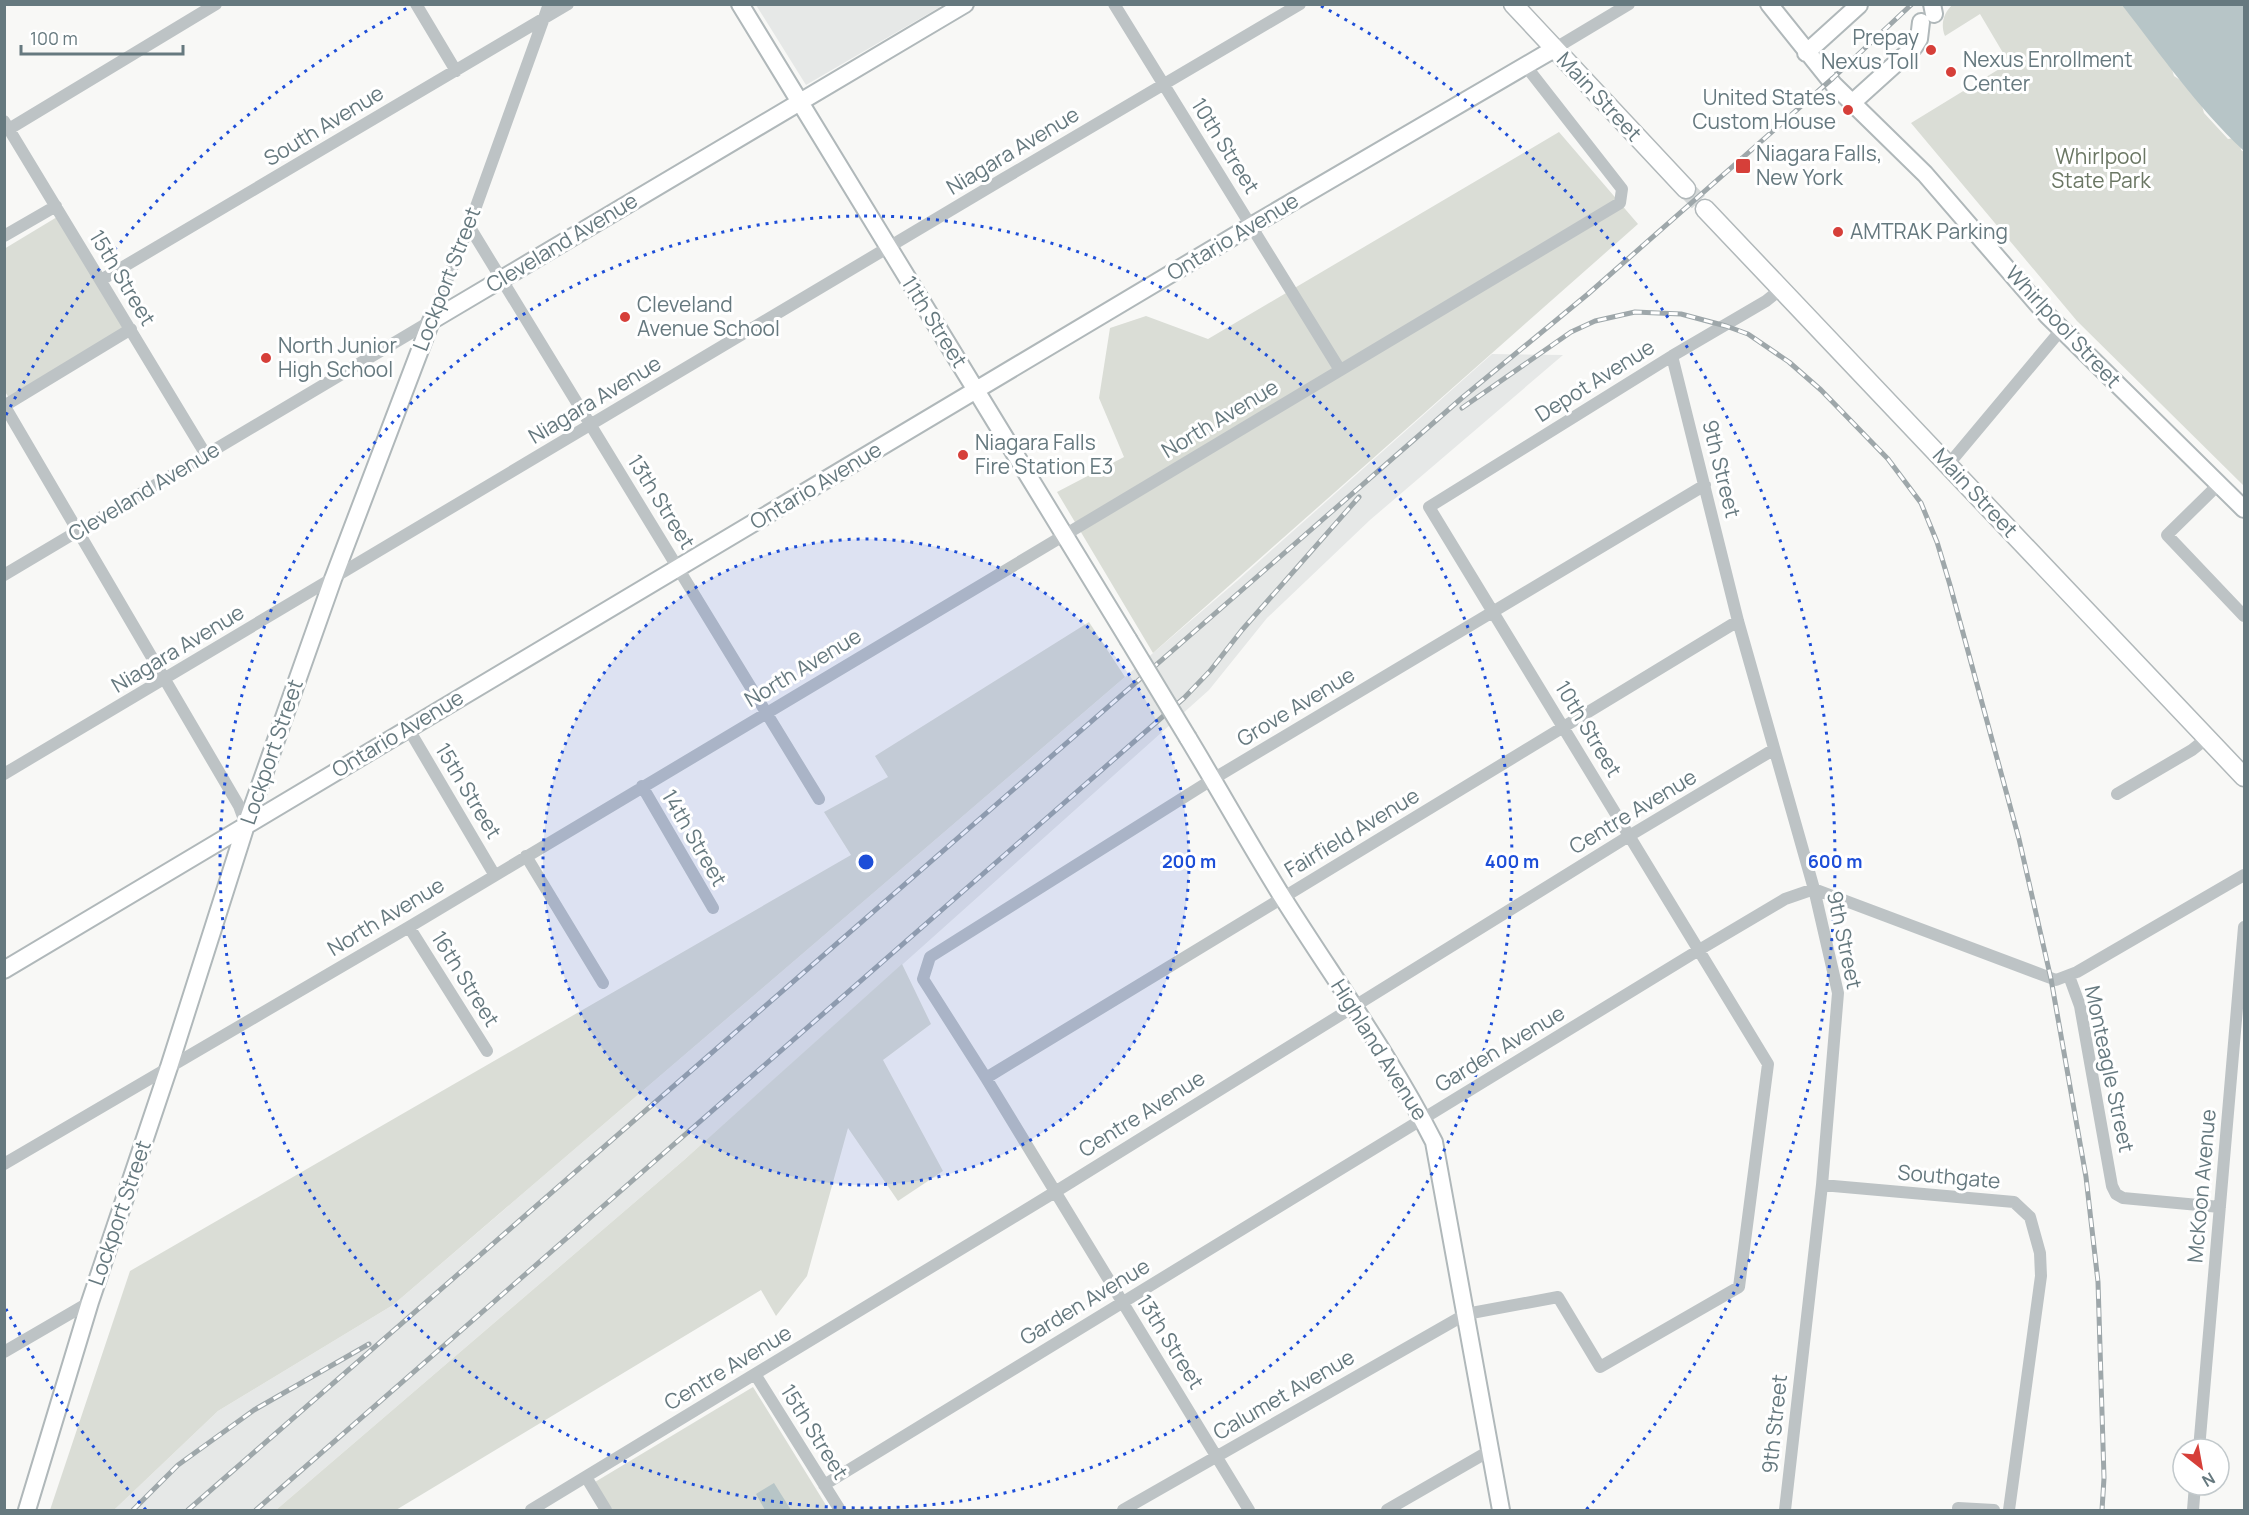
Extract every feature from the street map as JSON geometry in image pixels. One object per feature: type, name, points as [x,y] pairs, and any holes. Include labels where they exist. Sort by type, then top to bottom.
[{"type":"main road","name":"Main Street","points":[[1512,4],[1686,189]]},
{"type":"main road","name":"Main Street","points":[[1705,209],[2244,777]]},
{"type":"street","points":[[7,125],[216,4]]},
{"type":"street","points":[[416,4],[456,71]]},
{"type":"street","name":"Lockport Street","points":[[27,1510],[90,1302],[169,1067],[246,825],[333,579],[430,321],[469,225],[549,4]]},
{"type":"street","name":"South Avenue","points":[[101,280],[568,4]]},
{"type":"street","name":"11th Street","points":[[740,4],[1128,639]]},
{"type":"street","name":"Cleveland Avenue","points":[[4,575],[965,4]]},
{"type":"street","name":"10th Street","points":[[1114,4],[1340,370]]},
{"type":"street","name":"Niagara Avenue","points":[[4,774],[1300,4]]},
{"type":"street","name":"Ontario Avenue","points":[[4,970],[1251,226],[1629,4]]},
{"type":"street","name":"Whirlpool Street","points":[[1769,4],[1806,53],[1852,103],[1933,182],[2061,330],[2244,509]]},
{"type":"street","points":[[1806,53],[1859,5]]},
{"type":"street","points":[[1852,103],[1909,52],[1928,17]]},
{"type":"street","name":"North Avenue","points":[[4,1164],[409,927],[494,874],[1620,203],[1622,189],[1525,65]]},
{"type":"street","name":"15th Street","points":[[7,125],[206,455]]},
{"type":"street","points":[[4,236],[56,206]]},
{"type":"street","name":"13th Street","points":[[469,225],[819,799]]},
{"type":"street","name":"Depot Avenue","points":[[1430,507],[1672,356],[1766,301],[1781,289]]},
{"type":"street","points":[[131,329],[5,406],[166,679],[239,806],[246,825]]},
{"type":"street","points":[[1948,465],[2061,330]]},
{"type":"street","name":"9th Street","points":[[1672,356],[1706,485],[1738,621],[1814,889],[1838,993],[1822,1185],[1785,1510]]},
{"type":"street","points":[[2219,484],[2167,535],[2244,616]]},
{"type":"street","name":"Grove Avenue","points":[[923,979],[930,957],[1213,779],[1706,485]]},
{"type":"street","name":"10th Street","points":[[1430,507],[1768,1064]]},
{"type":"street","name":"Fairfield Avenue","points":[[986,1078],[1738,621]]},
{"type":"street","name":"Highland Avenue","points":[[1128,639],[1434,1142],[1501,1510]]},
{"type":"street","name":"15th Street","points":[[408,728],[494,874]]},
{"type":"street","points":[[2117,794],[2192,750],[2207,738]]},
{"type":"street","name":"Centre Avenue","points":[[531,1510],[1055,1192],[1629,836],[1773,750]]},
{"type":"street","name":"14th Street","points":[[642,786],[713,908]]},
{"type":"street","points":[[526,856],[603,983]]},
{"type":"street","name":"Monteagle Street","points":[[2220,1207],[2123,1198],[2116,1194],[2112,1186],[2080,1006],[2069,976],[2243,879]]},
{"type":"street","points":[[1814,889],[2051,979],[2069,976]]},
{"type":"street","name":"Garden Avenue","points":[[824,1485],[1699,950],[1785,899],[1814,889]]},
{"type":"street","name":"16th Street","points":[[409,927],[487,1051]]},
{"type":"street","name":"McKoon Avenue","points":[[2200,1437],[2244,927]]},
{"type":"street","name":"13th Street","points":[[923,979],[1250,1510]]},
{"type":"street","name":"Calumet Avenue","points":[[1123,1510],[1466,1314],[1558,1296],[1600,1367],[1739,1287],[1768,1064]]},
{"type":"street","name":"Southgate","points":[[1822,1185],[2014,1202],[2030,1217],[2040,1253],[2041,1276],[2009,1510]]},
{"type":"street","points":[[4,1352],[90,1302]]},
{"type":"street","name":"15th Street","points":[[755,1374],[840,1510]]},
{"type":"street","points":[[1387,1510],[1491,1450]]},
{"type":"street","points":[[586,1477],[606,1510]]},
{"type":"street","points":[[1958,1508],[1994,1510]]},
{"type":"shaded area","points":[[756,5],[939,5],[940,7],[806,85]]},
{"type":"shaded area","points":[[2122,5],[2244,5],[2244,151],[2195,99]]},
{"type":"shaded area","points":[[1492,354],[1563,355],[1370,520],[1267,618],[1209,690],[684,1160],[276,1510],[114,1510],[218,1411],[393,1305],[1237,581]]},
{"type":"shaded area","points":[[774,1483],[791,1510],[765,1510],[756,1494]]},
{"type":"green space","name":"Whirlpool State Park","points":[[2127,4],[2166,50],[2174,76],[2198,92],[2204,113],[2228,139],[2240,137],[2241,150],[2244,152],[2244,486],[2077,321],[1911,123],[2009,63],[1980,14],[1945,36],[1944,19],[1952,5]]},
{"type":"green space","points":[[1559,132],[1638,224],[1153,653],[1057,492],[1124,457],[1099,398],[1110,328],[1146,316],[1208,339]]},
{"type":"green space","points":[[57,217],[124,330],[9,398],[4,390],[4,249]]},
{"type":"green space","points":[[1089,622],[1125,677],[393,1305],[218,1411],[114,1510],[50,1510],[130,1271],[851,855],[824,812],[888,777],[875,756]]},
{"type":"green space","points":[[902,964],[931,1024],[883,1060],[943,1171],[898,1201],[848,1128],[807,1276],[776,1316],[761,1290],[396,1510],[276,1510],[684,1160]]},
{"type":"green space","points":[[753,1387],[829,1510],[612,1510],[595,1482]]},
{"type":"tunnel","points":[[1686,189],[1705,209]]},
{"type":"railway","points":[[188,1510],[1463,397],[1588,294],[1833,78],[1912,4]]},
{"type":"railway","points":[[1462,408],[1571,332],[1595,321],[1635,312],[1681,314],[1748,334],[1789,362],[1821,390],[1888,459],[1921,503],[1937,542],[1950,585],[2019,839],[2051,979],[2086,1177],[2098,1282],[2104,1478],[2102,1510]]},
{"type":"railway","points":[[256,1510],[1184,698],[1210,671],[1242,630],[1359,497]]},
{"type":"railway","points":[[133,1510],[178,1465],[254,1410],[369,1344]]},
{"type":"place","name":"Prepay Nexus Toll","points":[[1931,50]]},
{"type":"place","name":"Nexus Enrollment Center","points":[[1951,72]]},
{"type":"place","name":"United States Custom House","points":[[1848,110]]},
{"type":"place","name":"Niagara Falls, New York","points":[[1743,166]]},
{"type":"place","name":"AMTRAK Parking","points":[[1838,232]]},
{"type":"place","name":"Cleveland Avenue School","points":[[625,317]]},
{"type":"place","name":"North Junior High School","points":[[266,358]]},
{"type":"place","name":"Niagara Falls Fire Station E3","points":[[963,455]]}]
